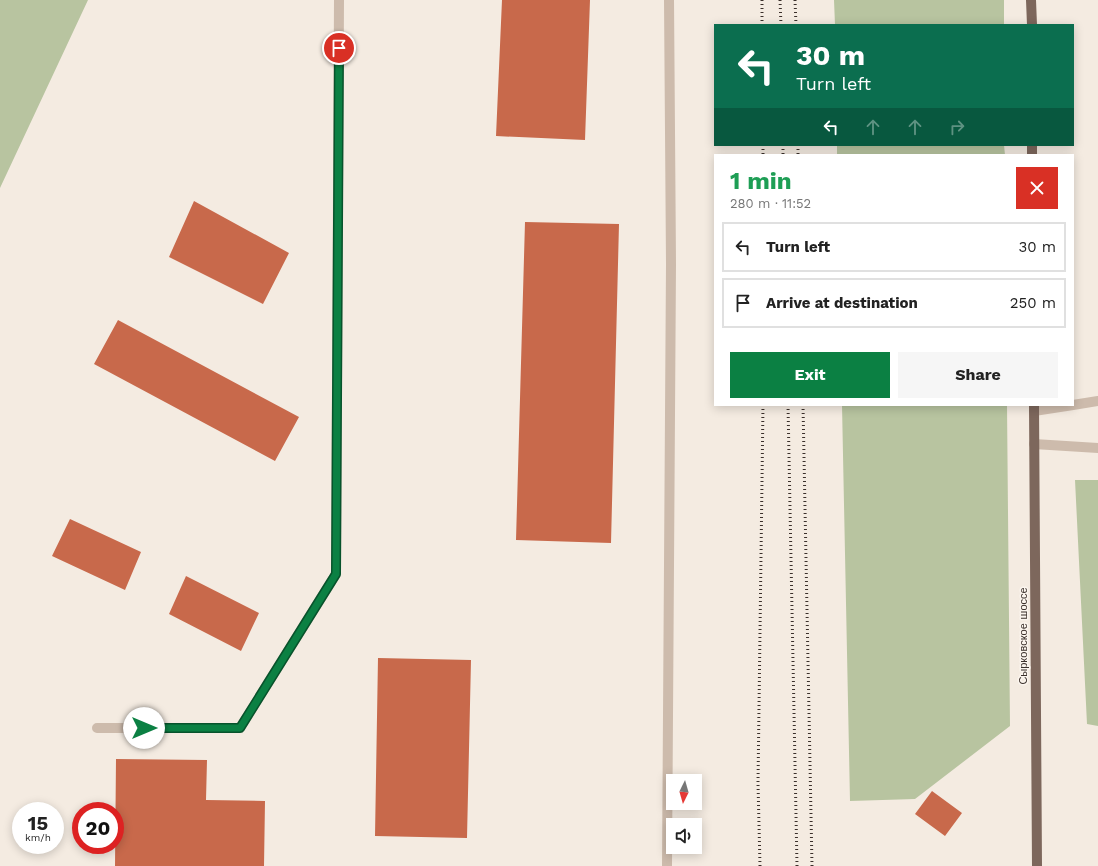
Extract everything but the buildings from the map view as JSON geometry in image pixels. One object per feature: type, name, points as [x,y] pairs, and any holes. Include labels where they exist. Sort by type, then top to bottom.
[{"type":"main road","points":[[1031,0],[1032,24]]},
{"type":"main road","name":"Сырковское шоссе","points":[[1034,408],[1037,866]]},
{"type":"lane","points":[[97,728],[240,728],[336,574],[340,0]]},
{"type":"lane","points":[[667,866],[671,272],[669,0]]},
{"type":"lane","points":[[1074,405],[1098,401]]},
{"type":"lane","points":[[1034,408],[1060,406]]},
{"type":"lane","points":[[1034,444],[1098,448]]},
{"type":"green space","points":[[0,0],[88,0],[0,188]]},
{"type":"green space","points":[[834,0],[1004,0],[1004,24],[835,24]]},
{"type":"green space","points":[[837,146],[1004,146],[1005,154],[837,154]]},
{"type":"green space","points":[[842,406],[1007,406],[1010,726],[915,799],[850,801]]},
{"type":"green space","points":[[1075,480],[1098,480],[1098,726],[1087,724]]},
{"type":"railway","points":[[762,0],[762,24]]},
{"type":"railway","points":[[780,0],[781,24]]},
{"type":"railway","points":[[795,0],[796,24]]},
{"type":"railway","points":[[763,146],[763,154]]},
{"type":"railway","points":[[783,146],[783,154]]},
{"type":"railway","points":[[798,146],[798,154]]},
{"type":"railway","points":[[760,866],[758,783],[763,406]]},
{"type":"railway","points":[[788,406],[797,866]]},
{"type":"railway","points":[[803,406],[812,866]]},
{"type":"route","points":[[144,728],[240,728],[336,574],[339,48]]}]
